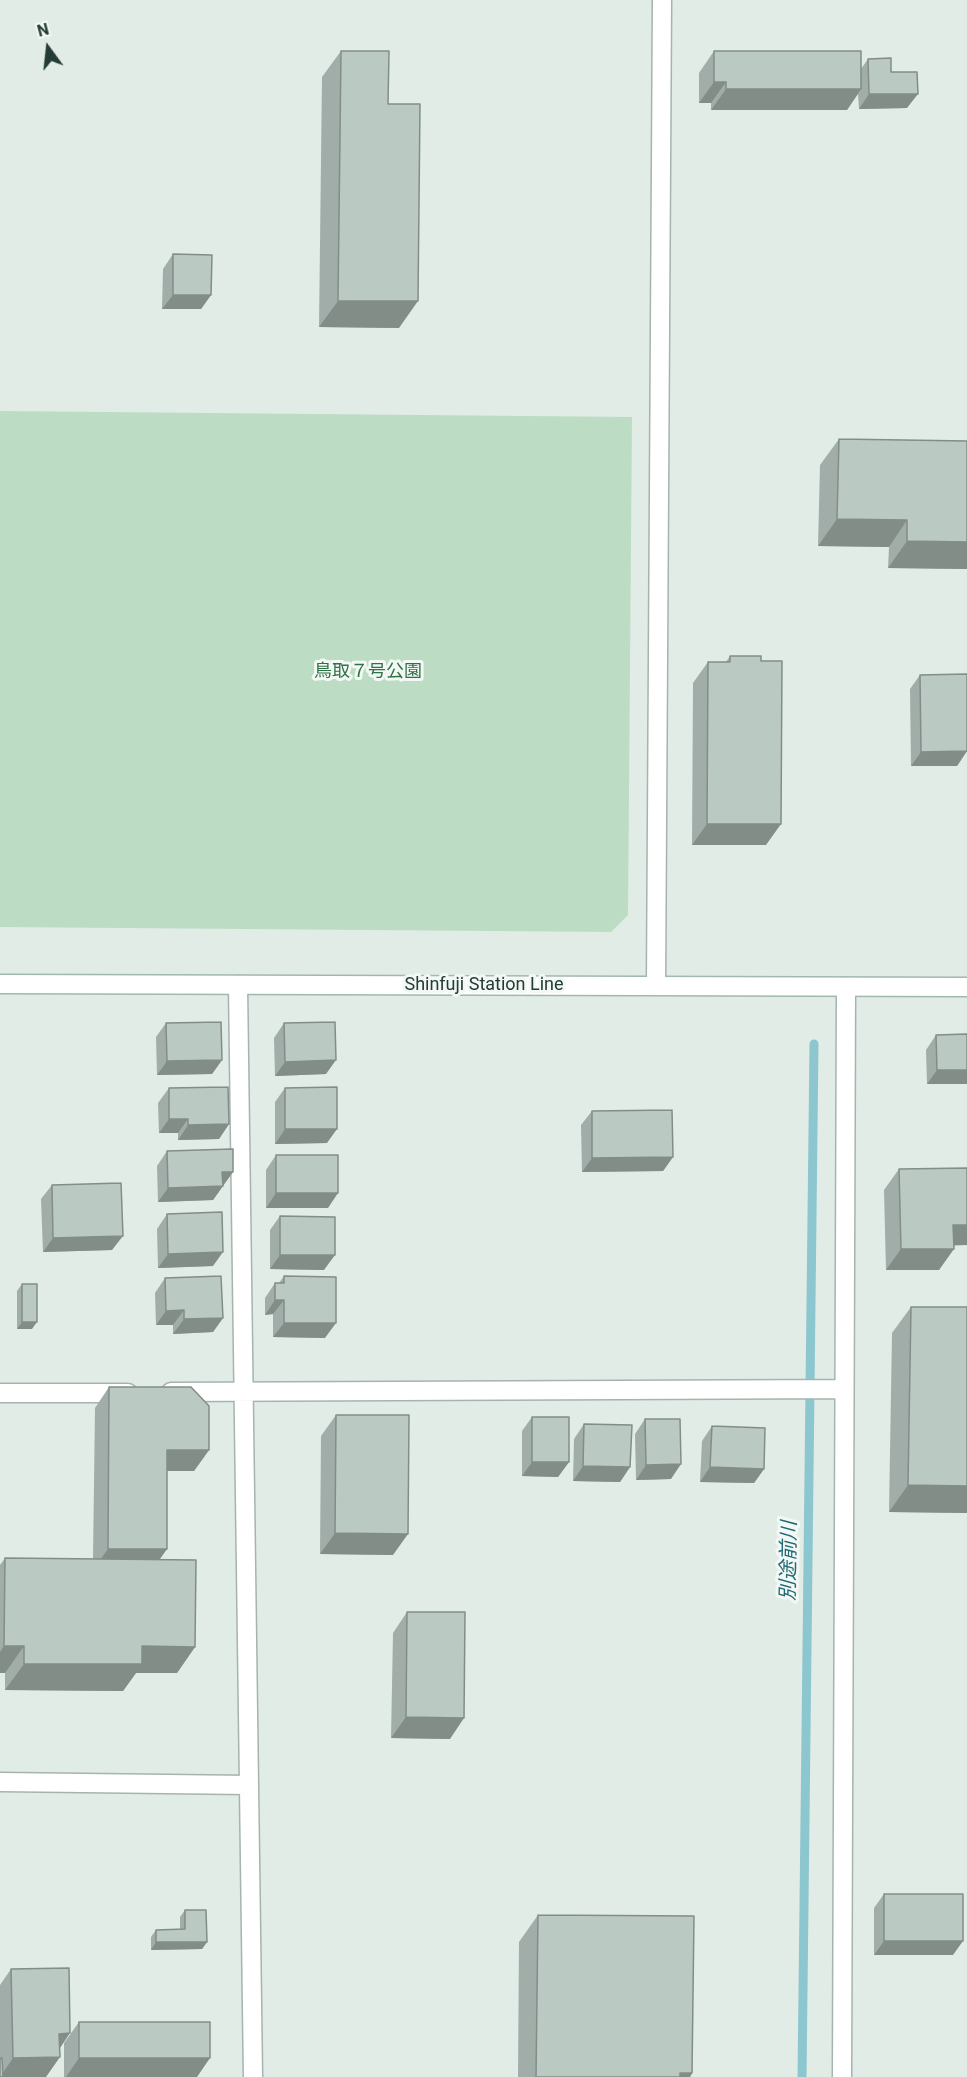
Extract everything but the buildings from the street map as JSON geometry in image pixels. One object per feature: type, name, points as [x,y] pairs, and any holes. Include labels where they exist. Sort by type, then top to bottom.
[{"type":"street","points":[[656,985],[662,0]]},
{"type":"street","name":"Shinfuji Station Line","points":[[0,984],[967,987]]},
{"type":"street","points":[[238,986],[253,2077]]},
{"type":"street","points":[[842,2077],[846,987]]},
{"type":"street","points":[[0,1393],[844,1389]]},
{"type":"street","points":[[0,1782],[249,1785]]},
{"type":"green space","name":"鳥取７号公園","points":[[0,411],[632,417],[628,915],[611,932],[0,927]]},
{"type":"waterway","name":"別途前川","points":[[802,2077],[814,1044]]}]
